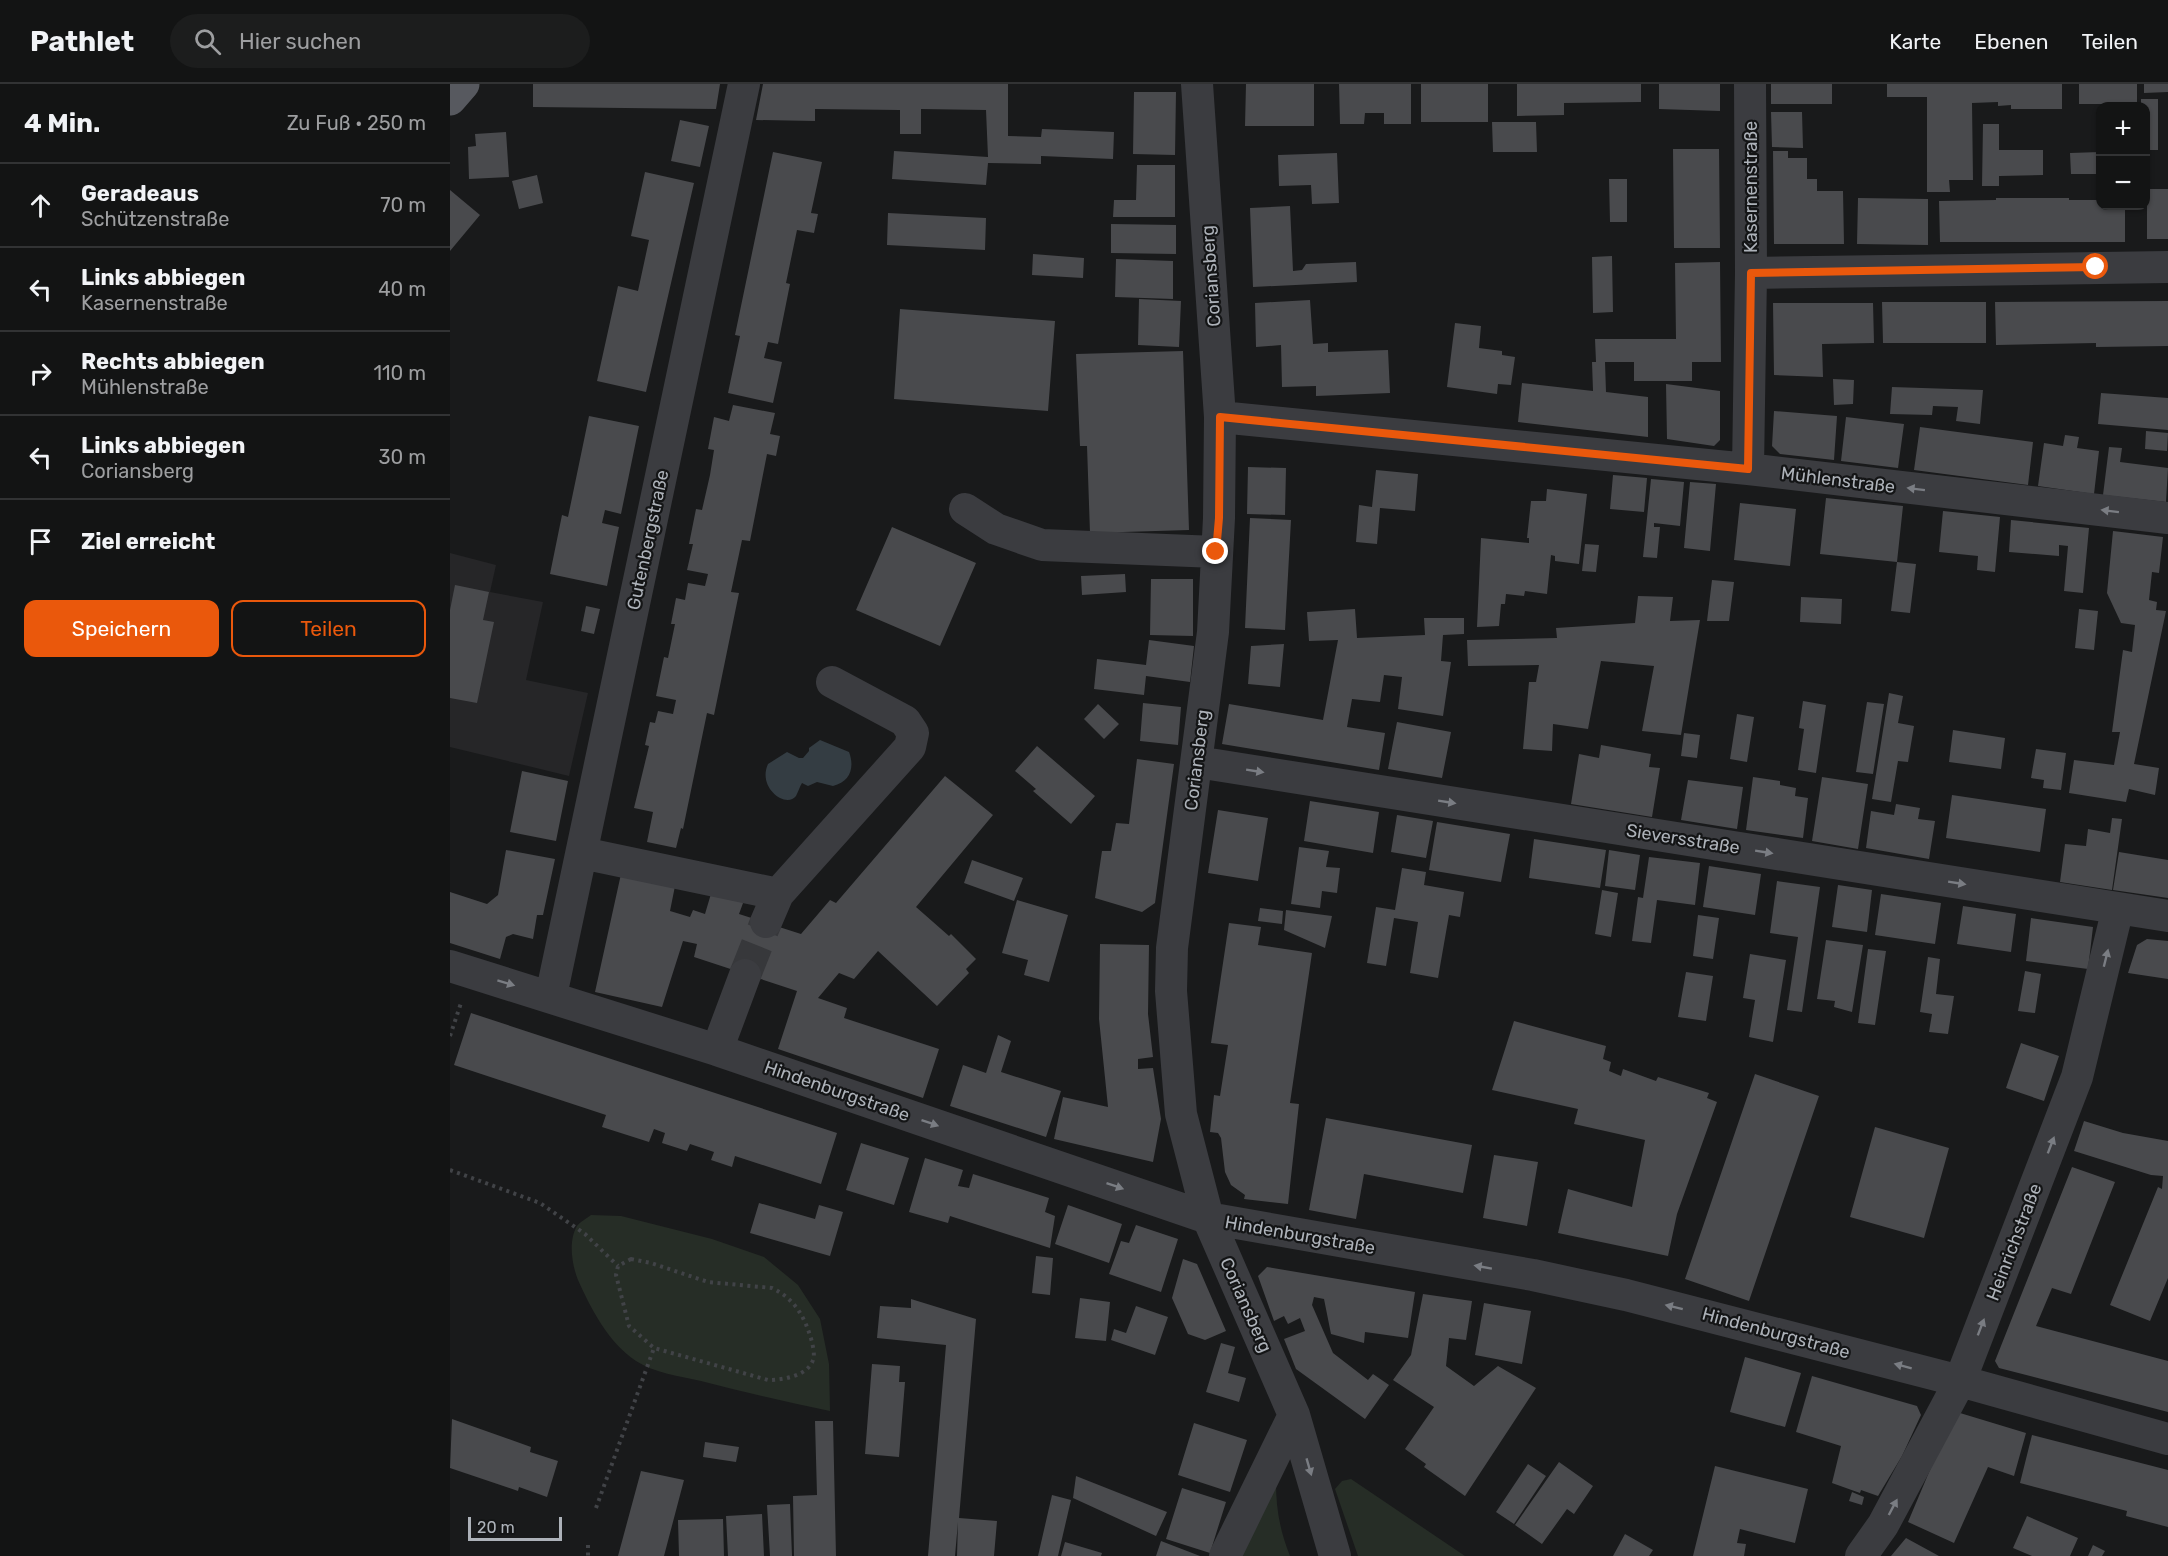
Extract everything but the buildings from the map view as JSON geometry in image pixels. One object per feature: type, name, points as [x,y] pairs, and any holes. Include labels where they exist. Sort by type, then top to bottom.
[{"type":"main road","points":[[450,99],[463,84]]},
{"type":"street","name":"Gutenbergstraße","points":[[551,996],[744,84]]},
{"type":"street","name":"Coriansberg","points":[[1197,84],[1220,417],[1219,518],[1212,632],[1172,948],[1171,991],[1181,1114],[1208,1218],[1294,1415],[1335,1556]]},
{"type":"street","name":"Kasernenstraße","points":[[1748,469],[1751,273],[1750,84]]},
{"type":"street","points":[[1751,273],[2168,267]]},
{"type":"street","name":"Mühlenstraße","points":[[1220,417],[1748,469],[2168,518]]},
{"type":"street","points":[[965,509],[996,529],[1042,545],[1216,552]]},
{"type":"street","points":[[582,852],[772,908],[910,747],[913,733],[905,721],[832,682]]},
{"type":"street","name":"Sieversstraße","points":[[1197,762],[2168,916]]},
{"type":"street","name":"Heinrichstraße","points":[[1861,1556],[1883,1525],[1960,1381],[2077,1077],[2118,908]]},
{"type":"street","name":"Hindenburgstraße","points":[[450,966],[717,1050],[1208,1218],[1533,1275],[1626,1295],[1960,1381],[2168,1439]]},
{"type":"street","points":[[717,1050],[745,975]]},
{"type":"street","points":[[1225,1556],[1294,1415]]},
{"type":"path","points":[[450,1170],[540,1203],[585,1234],[618,1266]]},
{"type":"path","points":[[631,1259],[639,1259],[708,1282],[772,1288],[789,1298],[802,1314],[810,1333],[814,1359],[803,1372],[778,1380],[768,1380],[654,1348],[629,1326],[616,1275],[618,1266],[631,1259]]},
{"type":"path","points":[[596,1508],[654,1348]]},
{"type":"path","points":[[588,1545],[588,1556]]},
{"type":"shaded area","points":[[450,553],[496,565],[490,592],[543,602],[526,680],[588,693],[569,776],[450,747]]},
{"type":"shaded area","points":[[820,740],[849,752],[851,769],[847,778],[833,786],[817,782],[808,786],[802,783],[796,796],[791,799],[786,800],[774,794],[766,781],[768,764],[787,752],[803,758],[809,748]]},
{"type":"shaded area","points":[[591,1215],[621,1216],[712,1239],[764,1257],[798,1285],[820,1319],[829,1364],[830,1411],[659,1371],[643,1365],[626,1353],[609,1335],[595,1313],[574,1267],[572,1246],[574,1232],[578,1225]]},
{"type":"shaded area","points":[[1351,1479],[1465,1556],[1358,1556],[1335,1489],[1342,1481]]},
{"type":"shaded area","points":[[1276,1482],[1279,1520],[1290,1556],[1233,1556]]},
{"type":"tunnel","points":[[745,975],[766,922]]},
{"type":"route","points":[[1216,552],[1219,518],[1220,417],[1748,469],[1751,273],[2096,267]]}]
